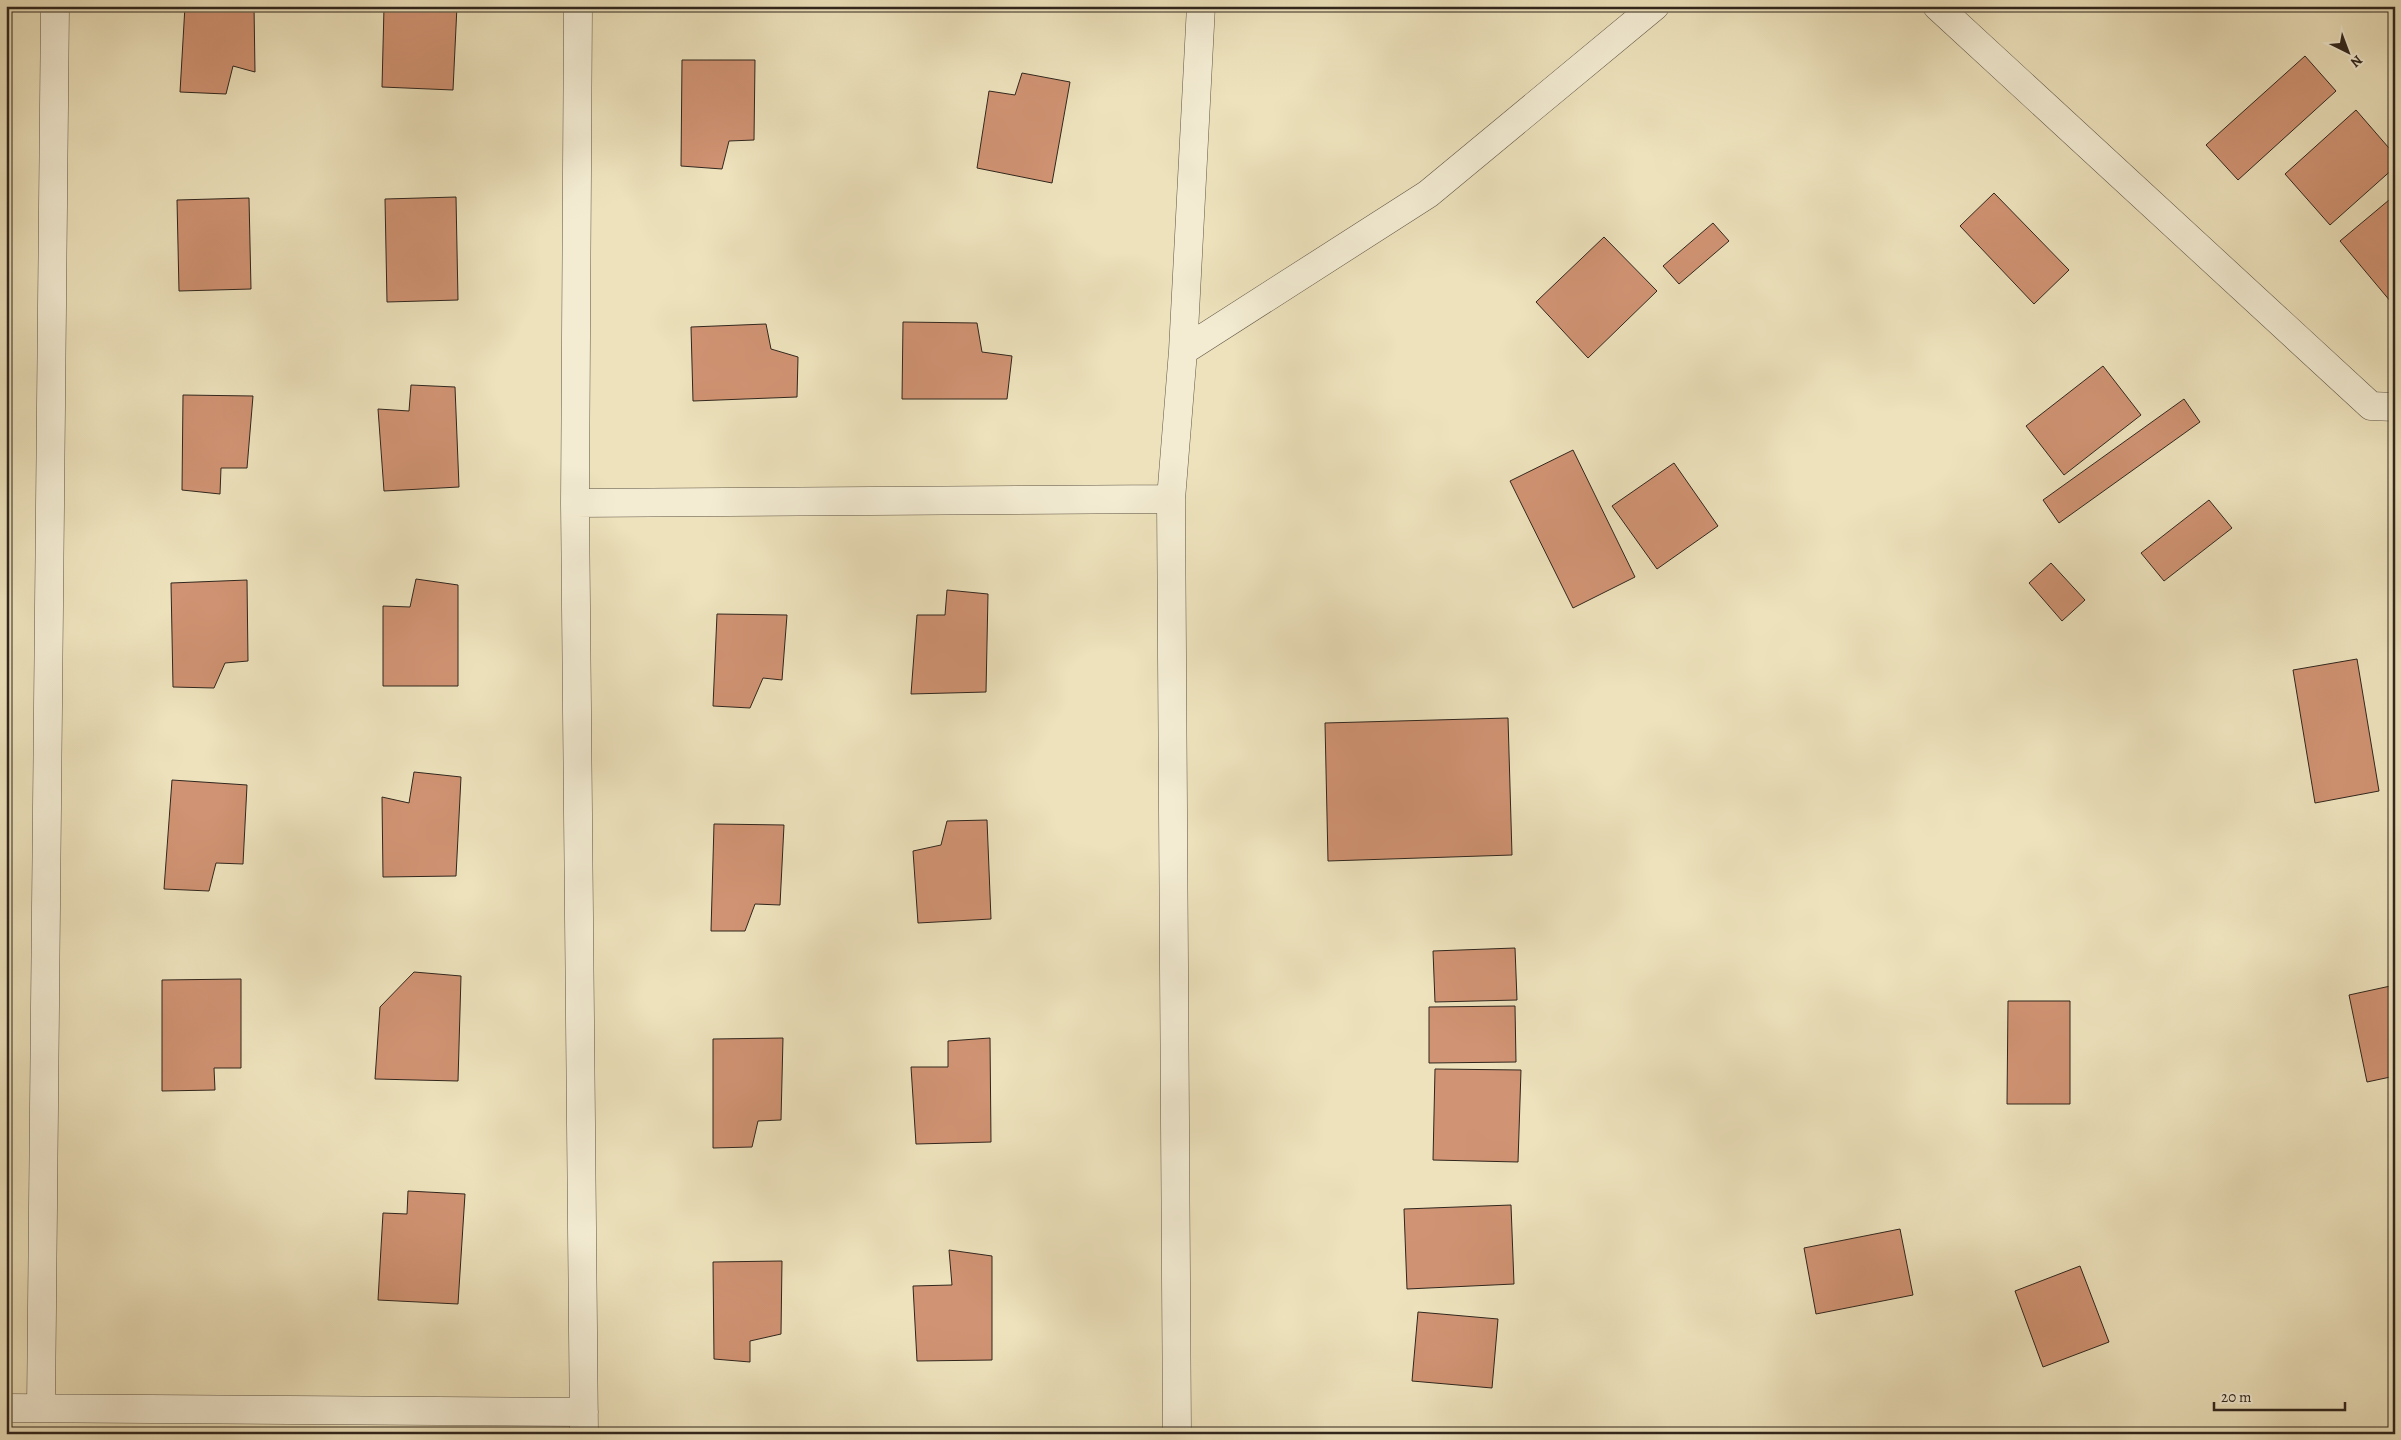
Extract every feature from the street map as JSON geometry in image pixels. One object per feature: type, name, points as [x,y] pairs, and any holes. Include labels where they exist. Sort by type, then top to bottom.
[{"type":"street","points":[[40,1408],[54,6]]},
{"type":"street","points":[[6,1408],[584,1423],[575,503],[578,6]]},
{"type":"street","points":[[1177,1434],[1171,499],[1183,352],[1201,6]]},
{"type":"street","points":[[1183,352],[1428,194],[1655,6]]},
{"type":"street","points":[[1937,6],[2371,406],[2395,407]]},
{"type":"street","points":[[575,503],[1171,499]]},
{"type":"building","points":[[185,6],[254,6],[255,72],[233,66],[226,94],[180,92]]},
{"type":"building","points":[[457,6],[453,90],[382,87],[384,7]]},
{"type":"building","points":[[2305,56],[2336,91],[2238,180],[2206,145]]},
{"type":"building","points":[[682,60],[755,60],[754,140],[729,141],[722,169],[681,166]]},
{"type":"building","points":[[1022,73],[1070,82],[1052,183],[977,168],[989,91],[1015,95]]},
{"type":"building","points":[[2356,110],[2395,155],[2395,167],[2330,225],[2285,174]]},
{"type":"building","points":[[1994,193],[2069,270],[2034,304],[1960,226]]},
{"type":"building","points":[[2395,195],[2395,299],[2391,302],[2340,241]]},
{"type":"building","points":[[456,197],[458,300],[387,302],[385,199]]},
{"type":"building","points":[[249,198],[251,289],[179,291],[177,200]]},
{"type":"building","points":[[1713,223],[1729,241],[1679,284],[1663,266]]},
{"type":"building","points":[[1604,237],[1657,291],[1588,358],[1536,302]]},
{"type":"building","points":[[903,322],[977,323],[982,352],[1012,356],[1007,399],[902,399]]},
{"type":"building","points":[[766,324],[771,349],[798,357],[797,397],[693,401],[691,327]]},
{"type":"building","points":[[2103,366],[2141,415],[2064,475],[2026,426]]},
{"type":"building","points":[[411,385],[455,387],[459,487],[384,491],[378,409],[409,411]]},
{"type":"building","points":[[183,395],[253,396],[247,468],[221,468],[220,494],[182,490]]},
{"type":"building","points":[[2184,399],[2200,422],[2059,523],[2043,500]]},
{"type":"building","points":[[1573,450],[1635,577],[1573,608],[1510,481]]},
{"type":"building","points":[[1674,463],[1718,526],[1657,569],[1612,506]]},
{"type":"building","points":[[2209,500],[2232,528],[2164,581],[2141,553]]},
{"type":"building","points":[[2051,563],[2085,600],[2062,621],[2029,583]]},
{"type":"building","points":[[416,579],[458,585],[458,686],[383,686],[383,606],[410,607]]},
{"type":"building","points":[[247,580],[248,661],[225,663],[214,688],[173,687],[171,583]]},
{"type":"building","points":[[947,590],[988,594],[986,692],[911,694],[917,615],[945,615]]},
{"type":"building","points":[[717,614],[787,615],[782,680],[763,678],[750,708],[713,706]]},
{"type":"building","points":[[2357,659],[2379,791],[2315,803],[2293,670]]},
{"type":"building","points":[[1508,718],[1512,855],[1328,861],[1325,723]]},
{"type":"building","points":[[414,772],[461,777],[456,876],[383,877],[382,797],[409,803]]},
{"type":"building","points":[[172,780],[247,785],[243,864],[216,863],[209,891],[164,889]]},
{"type":"building","points":[[987,820],[991,919],[918,923],[913,851],[941,845],[947,821]]},
{"type":"building","points":[[714,824],[784,825],[780,905],[755,904],[745,931],[711,931]]},
{"type":"building","points":[[1515,948],[1517,1000],[1435,1002],[1433,951]]},
{"type":"building","points":[[414,972],[461,976],[458,1081],[375,1079],[380,1007]]},
{"type":"building","points":[[241,979],[241,1068],[214,1068],[215,1090],[162,1091],[162,980]]},
{"type":"building","points":[[2395,985],[2395,1076],[2367,1082],[2349,995]]},
{"type":"building","points":[[2008,1001],[2070,1001],[2070,1104],[2007,1104]]},
{"type":"building","points":[[1515,1006],[1516,1062],[1429,1063],[1429,1007]]},
{"type":"building","points":[[783,1038],[781,1120],[758,1121],[752,1147],[713,1148],[713,1039]]},
{"type":"building","points":[[990,1038],[991,1142],[916,1144],[911,1067],[948,1067],[948,1041]]},
{"type":"building","points":[[1435,1069],[1521,1070],[1518,1162],[1433,1160]]},
{"type":"building","points":[[408,1191],[465,1194],[458,1304],[378,1300],[383,1213],[407,1214]]},
{"type":"building","points":[[1511,1205],[1514,1284],[1407,1289],[1404,1209]]},
{"type":"building","points":[[1900,1229],[1913,1295],[1816,1314],[1804,1248]]},
{"type":"building","points":[[949,1250],[992,1256],[992,1360],[917,1361],[913,1286],[952,1285]]},
{"type":"building","points":[[782,1261],[781,1334],[750,1341],[750,1362],[714,1359],[713,1262]]},
{"type":"building","points":[[2080,1266],[2109,1342],[2043,1367],[2015,1291]]},
{"type":"building","points":[[1418,1312],[1498,1319],[1492,1388],[1412,1381]]}]
